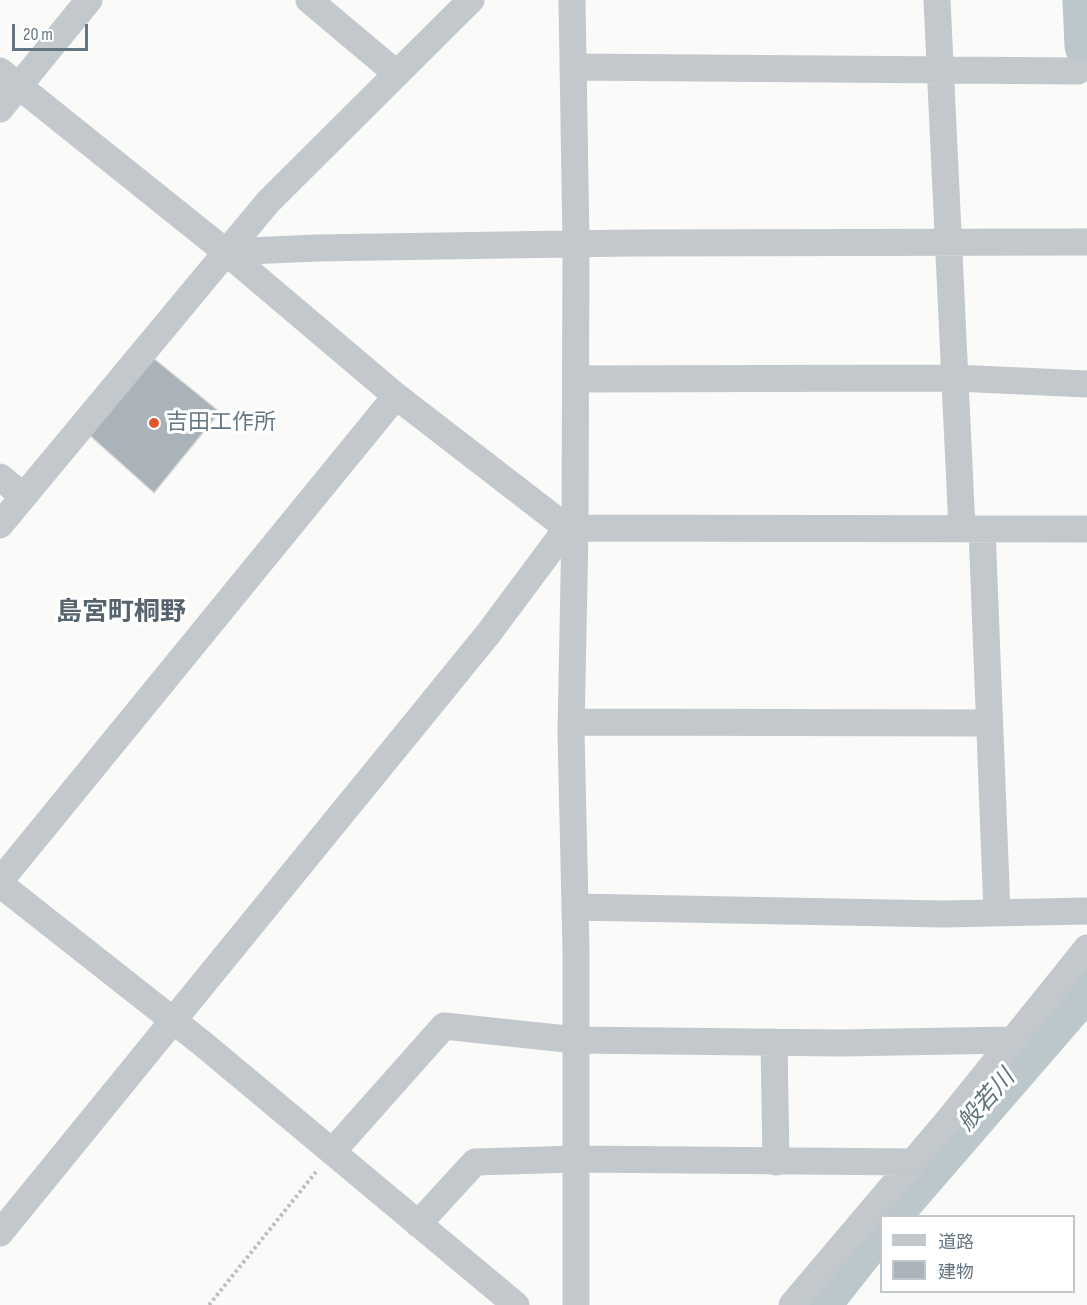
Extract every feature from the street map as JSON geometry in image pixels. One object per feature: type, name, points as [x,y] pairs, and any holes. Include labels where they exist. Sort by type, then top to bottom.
[{"type":"street","points":[[0,109],[9,78],[89,0]]},
{"type":"street","points":[[309,0],[397,74]]},
{"type":"street","points":[[0,525],[267,202],[471,0]]},
{"type":"street","points":[[572,0],[576,243],[576,380],[571,529],[576,1305]]},
{"type":"street","points":[[937,0],[955,378],[972,529],[988,723],[997,912]]},
{"type":"street","points":[[573,67],[1078,71]]},
{"type":"street","points":[[9,78],[226,252],[396,396],[571,529],[1087,529]]},
{"type":"street","points":[[226,252],[327,247],[576,243],[1087,242]]},
{"type":"street","points":[[576,380],[955,378],[1087,384]]},
{"type":"street","points":[[396,396],[0,882],[173,1020],[516,1305]]},
{"type":"street","points":[[0,477],[23,496]]},
{"type":"street","points":[[0,1233],[571,529]]},
{"type":"street","points":[[571,722],[988,723]]},
{"type":"street","points":[[575,907],[1087,911]]},
{"type":"street","points":[[792,1305],[1087,948]]},
{"type":"street","points":[[332,1152],[444,1026],[576,1040],[774,1042],[1011,1040]]},
{"type":"street","points":[[774,1042],[776,1162]]},
{"type":"street","points":[[418,1224],[475,1162],[576,1159],[912,1162]]},
{"type":"path","points":[[209,1305],[332,1152]]},
{"type":"building","name":"吉田工作所","points":[[152,357],[220,412],[154,493],[88,434]]},
{"type":"waterway","name":"般若川","points":[[1085,0],[1087,46]]},
{"type":"waterway","name":"般若川","points":[[889,1215],[1087,986]]},
{"type":"waterway","name":"般若川","points":[[818,1305],[880,1227]]},
{"type":"place","name":"吉田工作所","points":[[154,423]]},
{"type":"district","name":"島宮町桐野","points":[[121,613]]}]
